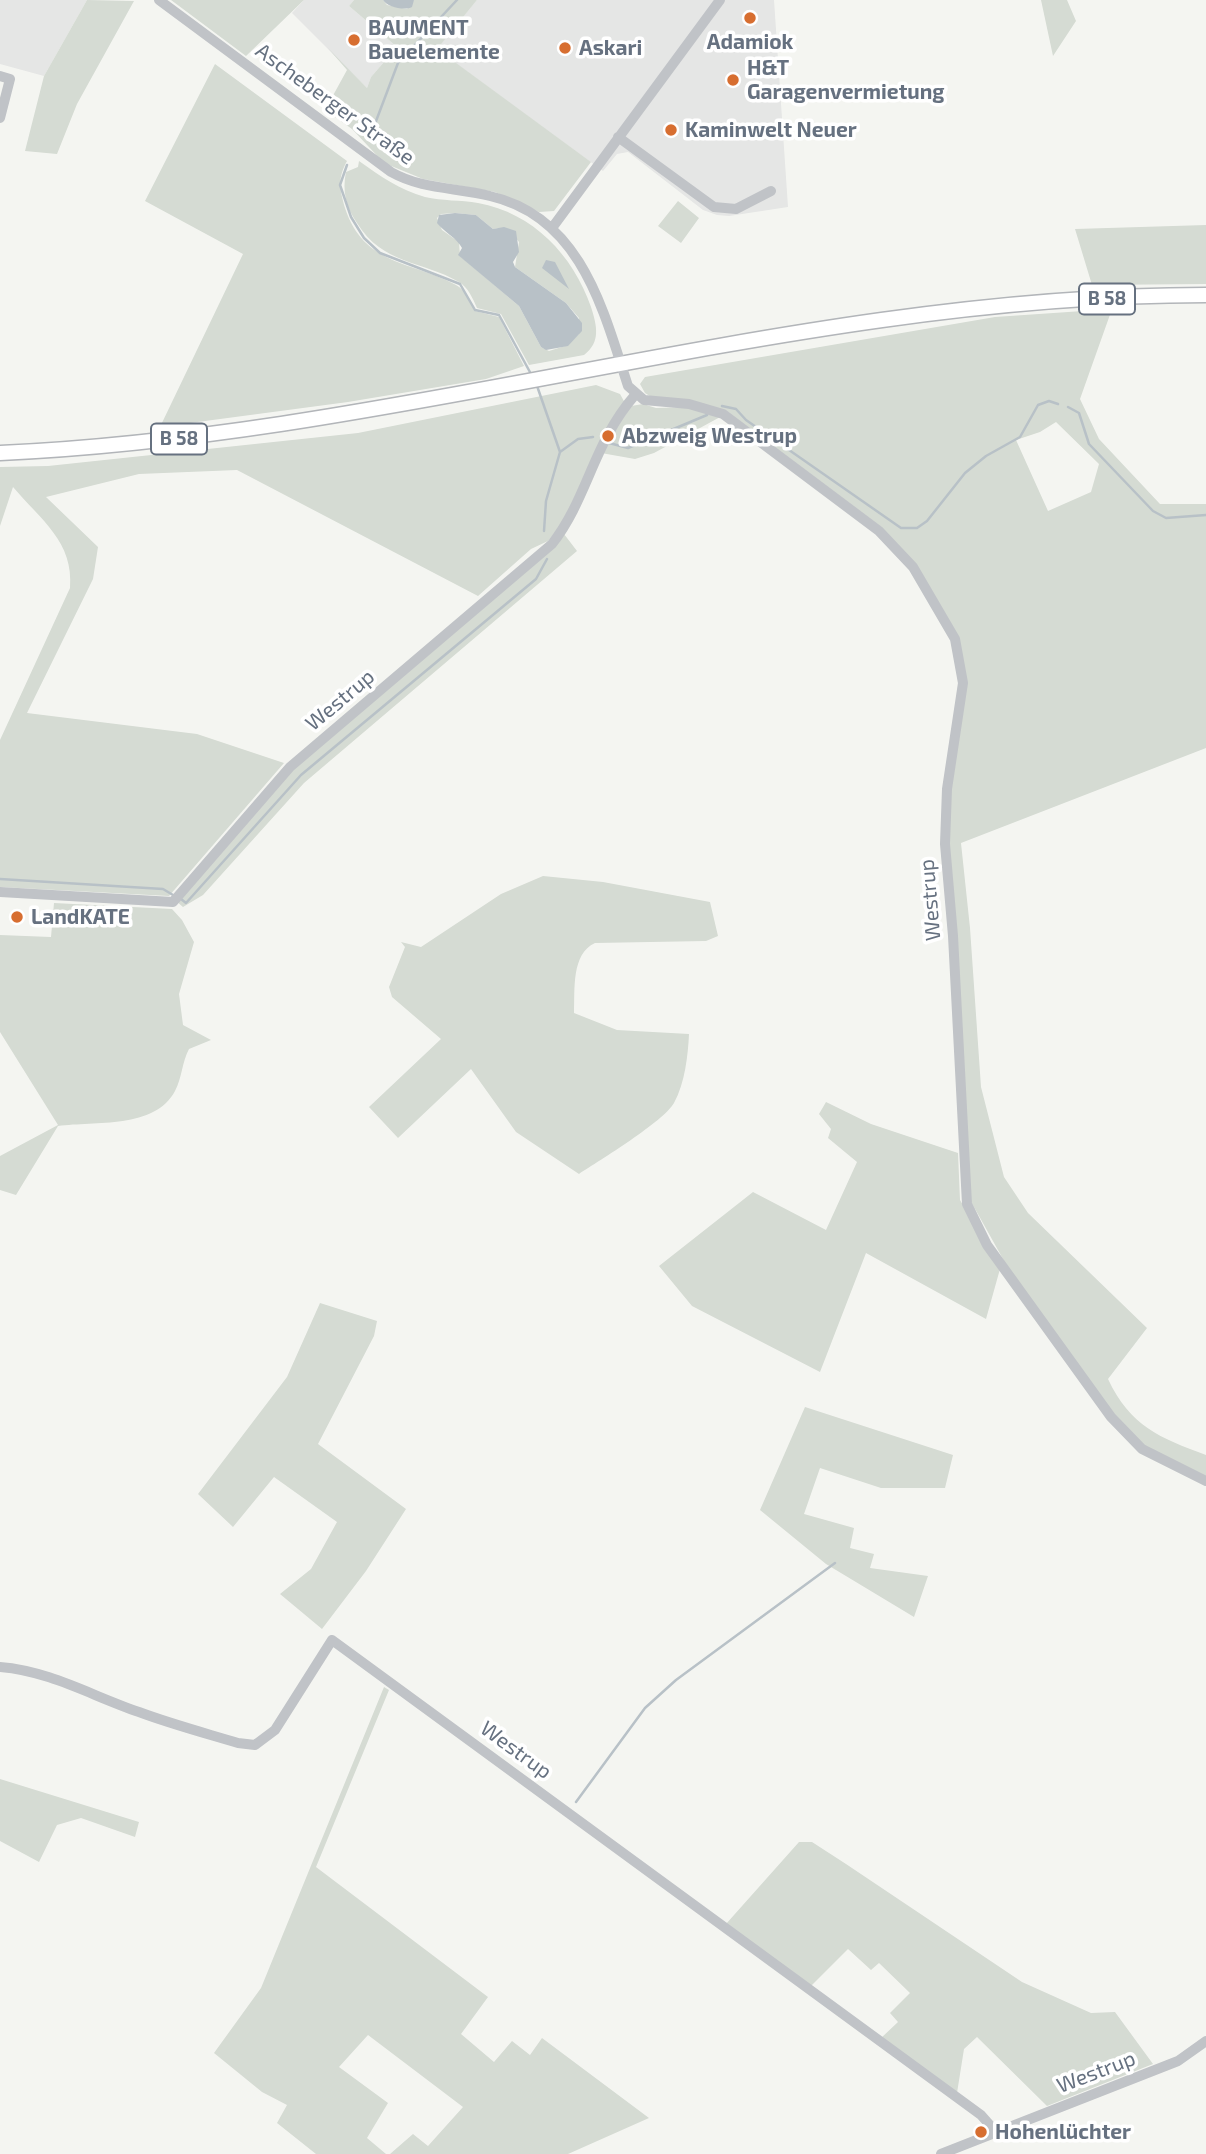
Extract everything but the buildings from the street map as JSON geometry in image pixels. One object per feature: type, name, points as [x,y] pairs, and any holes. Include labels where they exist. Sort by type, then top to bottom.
[{"type":"main road","name":"B 58","points":[[0,453],[131,445],[219,435],[858,324],[993,307],[1206,295]]},
{"type":"street","name":"Ascheberger Straße","points":[[159,0],[391,172],[430,188],[503,200],[526,210],[552,228],[572,250],[591,280],[621,365]]},
{"type":"street","points":[[552,228],[720,0]]},
{"type":"street","points":[[0,76],[10,79],[0,118]]},
{"type":"street","points":[[618,137],[714,207],[736,209],[771,191]]},
{"type":"street","points":[[621,365],[628,386],[635,395]]},
{"type":"street","name":"Westrup","points":[[0,892],[173,902],[290,767],[552,544],[564,529],[605,435],[635,395],[656,403],[689,404],[723,414],[879,531],[913,567],[955,639],[963,683],[947,789],[944,844],[953,936],[967,1205],[987,1245],[1111,1417],[1142,1448],[1206,1481]]},
{"type":"street","name":"Westrup","points":[[0,1667],[19,1668],[65,1681],[138,1712],[238,1743],[255,1745],[275,1730],[332,1640],[981,2115],[996,2132]]},
{"type":"street","name":"Westrup","points":[[941,2154],[1178,2061],[1206,2041]]},
{"type":"shaded area","points":[[0,0],[87,0],[44,76],[0,64]]},
{"type":"shaded area","points":[[87,0],[134,1],[77,104],[57,154],[25,151],[44,76]]},
{"type":"shaded area","points":[[171,0],[304,0],[246,56]]},
{"type":"shaded area","points":[[304,0],[354,0],[349,6],[397,47],[371,77],[367,88],[292,13]]},
{"type":"shaded area","points":[[354,0],[383,0],[387,5],[407,9],[414,0],[477,0],[437,49],[591,162],[554,211],[539,212],[495,192],[423,179],[384,163],[352,129],[325,110],[347,70],[327,47],[367,88],[371,77],[397,47],[349,6]]},
{"type":"shaded area","points":[[383,0],[414,0],[412,7],[405,9],[392,6]]},
{"type":"shaded area","points":[[477,0],[774,0],[788,207],[729,216],[717,215],[703,210],[628,152],[617,154],[603,171],[436,49]]},
{"type":"shaded area","points":[[1041,0],[1067,0],[1076,21],[1053,56]]},
{"type":"shaded area","points":[[397,17],[403,20],[406,26],[403,32],[397,35],[391,32],[388,26],[391,20]]},
{"type":"shaded area","points":[[215,64],[347,161],[340,185],[342,196],[353,227],[364,241],[391,259],[456,285],[465,293],[475,311],[499,317],[524,366],[486,379],[348,402],[160,427],[243,254],[145,201]]},
{"type":"shaded area","points":[[359,161],[407,191],[431,198],[498,208],[533,227],[562,254],[583,288],[596,327],[593,345],[584,355],[529,365],[501,314],[477,308],[468,290],[459,282],[391,254],[367,237],[350,211],[344,186],[346,172],[358,167]],"holes":[[[441,214],[476,215],[493,229],[508,230],[519,242],[515,267],[566,303],[579,318],[579,334],[565,346],[549,351],[541,347],[519,306],[460,256],[459,242],[442,230],[437,218]]]},
{"type":"shaded area","points":[[678,201],[699,218],[681,243],[658,226]]},
{"type":"shaded area","points":[[439,215],[476,215],[493,229],[504,227],[516,231],[519,252],[513,262],[515,267],[566,303],[582,323],[582,331],[568,346],[546,350],[541,347],[519,306],[458,255],[462,248],[460,244],[437,223]]},
{"type":"shaded area","points":[[1206,225],[1206,284],[1092,285],[1075,229]]},
{"type":"shaded area","points":[[546,260],[555,262],[569,289],[542,268]]},
{"type":"shaded area","points":[[1112,309],[1080,399],[1099,439],[1160,504],[1206,504],[1206,748],[961,843],[981,1087],[1004,1177],[1028,1213],[1147,1328],[1108,1379],[1126,1408],[1148,1428],[1174,1443],[1206,1455],[1206,1479],[1143,1447],[1113,1415],[1008,1268],[969,1198],[947,845],[950,788],[966,682],[958,637],[916,565],[725,412],[656,400],[645,393],[640,384],[645,377],[995,317]],"holes":[[[1056,422],[1099,464],[1091,492],[1048,511],[1016,440],[1040,432]]]},
{"type":"shaded area","points":[[596,385],[620,394],[625,403],[562,524],[548,541],[531,549],[478,596],[237,470],[139,474],[46,497],[98,547],[93,579],[27,713],[197,734],[284,763],[169,896],[0,887],[0,740],[70,588],[70,572],[67,557],[54,533],[13,487],[0,526],[0,467],[48,466],[358,433]]},
{"type":"shaded area","points":[[643,404],[656,408],[688,407],[722,416],[654,453],[635,459],[601,453],[631,406]]},
{"type":"shaded area","points":[[564,534],[577,551],[304,783],[203,895],[183,907],[176,901],[291,768]]},
{"type":"shaded area","points":[[543,876],[603,882],[710,902],[718,936],[706,941],[595,943],[582,955],[576,973],[574,1013],[617,1030],[689,1034],[683,1078],[678,1095],[668,1111],[645,1130],[579,1174],[516,1132],[471,1069],[398,1138],[369,1107],[441,1039],[392,997],[389,987],[405,947],[401,942],[421,947],[501,894]]},
{"type":"shaded area","points":[[54,903],[172,909],[182,920],[194,942],[179,994],[183,1025],[211,1040],[189,1049],[175,1091],[166,1103],[153,1112],[123,1121],[58,1126],[16,1195],[0,1190],[0,1156],[58,1125],[0,1032],[0,935],[51,937]]},
{"type":"shaded area","points":[[826,1102],[871,1124],[958,1153],[960,1200],[1000,1269],[986,1319],[866,1253],[820,1372],[692,1306],[659,1266],[753,1192],[826,1230],[857,1162],[828,1138],[831,1129],[819,1114]]},
{"type":"shaded area","points":[[320,1303],[377,1321],[374,1336],[318,1444],[406,1509],[366,1571],[322,1629],[280,1594],[311,1569],[337,1522],[274,1477],[233,1527],[198,1494],[287,1377]]},
{"type":"shaded area","points":[[805,1407],[953,1455],[945,1488],[881,1488],[820,1468],[804,1514],[854,1528],[850,1548],[874,1554],[870,1568],[928,1576],[914,1617],[826,1564],[760,1510]]},
{"type":"shaded area","points":[[384,1687],[389,1690],[316,1867],[488,1997],[461,2034],[494,2062],[512,2041],[530,2055],[542,2038],[649,2118],[568,2154],[390,2154],[413,2134],[428,2146],[463,2107],[368,2035],[339,2067],[388,2103],[367,2138],[386,2154],[316,2154],[277,2123],[287,2105],[262,2092],[214,2053],[261,1988]]},
{"type":"shaded area","points":[[0,1779],[139,1822],[135,1837],[81,1818],[57,1825],[39,1862],[0,1841]]},
{"type":"shaded area","points":[[799,1842],[812,1842],[1022,1982],[1091,2013],[1115,2012],[1153,2064],[1047,2106],[977,2037],[964,2049],[957,2093],[880,2039],[898,2022],[890,2013],[910,1993],[879,1963],[871,1970],[848,1949],[809,1988],[726,1924]]},
{"type":"waterway","points":[[370,137],[398,63],[457,0]]},
{"type":"waterway","points":[[347,165],[340,185],[351,217],[364,238],[380,253],[460,284],[475,310],[499,315],[531,374]]},
{"type":"waterway","points":[[536,383],[560,452],[546,501],[544,531]]},
{"type":"waterway","points":[[722,406],[736,409],[746,420],[901,528],[917,528],[927,521],[965,473],[986,456],[1020,437],[1038,405],[1049,401],[1058,404]]},
{"type":"waterway","points":[[1068,407],[1079,413],[1089,444],[1153,511],[1166,518],[1206,515]]},
{"type":"waterway","points":[[609,443],[628,448],[707,415]]},
{"type":"waterway","points":[[560,452],[578,439],[593,437]]},
{"type":"waterway","points":[[181,899],[186,903],[301,775],[536,579],[547,559]]},
{"type":"waterway","points":[[0,879],[163,889],[173,895]]},
{"type":"waterway","points":[[576,1802],[645,1708],[676,1680],[835,1563]]},
{"type":"place","name":"Adamiok","points":[[750,18]]},
{"type":"place","name":"BAUMENT Bauelemente","points":[[354,40]]},
{"type":"place","name":"Askari","points":[[565,48]]},
{"type":"place","name":"H&T Garagenvermietung","points":[[733,80]]},
{"type":"place","name":"Kaminwelt Neuer","points":[[671,130]]},
{"type":"place","name":"Abzweig Westrup","points":[[608,436]]},
{"type":"place","name":"LandKATE","points":[[17,917]]},
{"type":"place","name":"Hohenlüchter","points":[[981,2132]]}]
